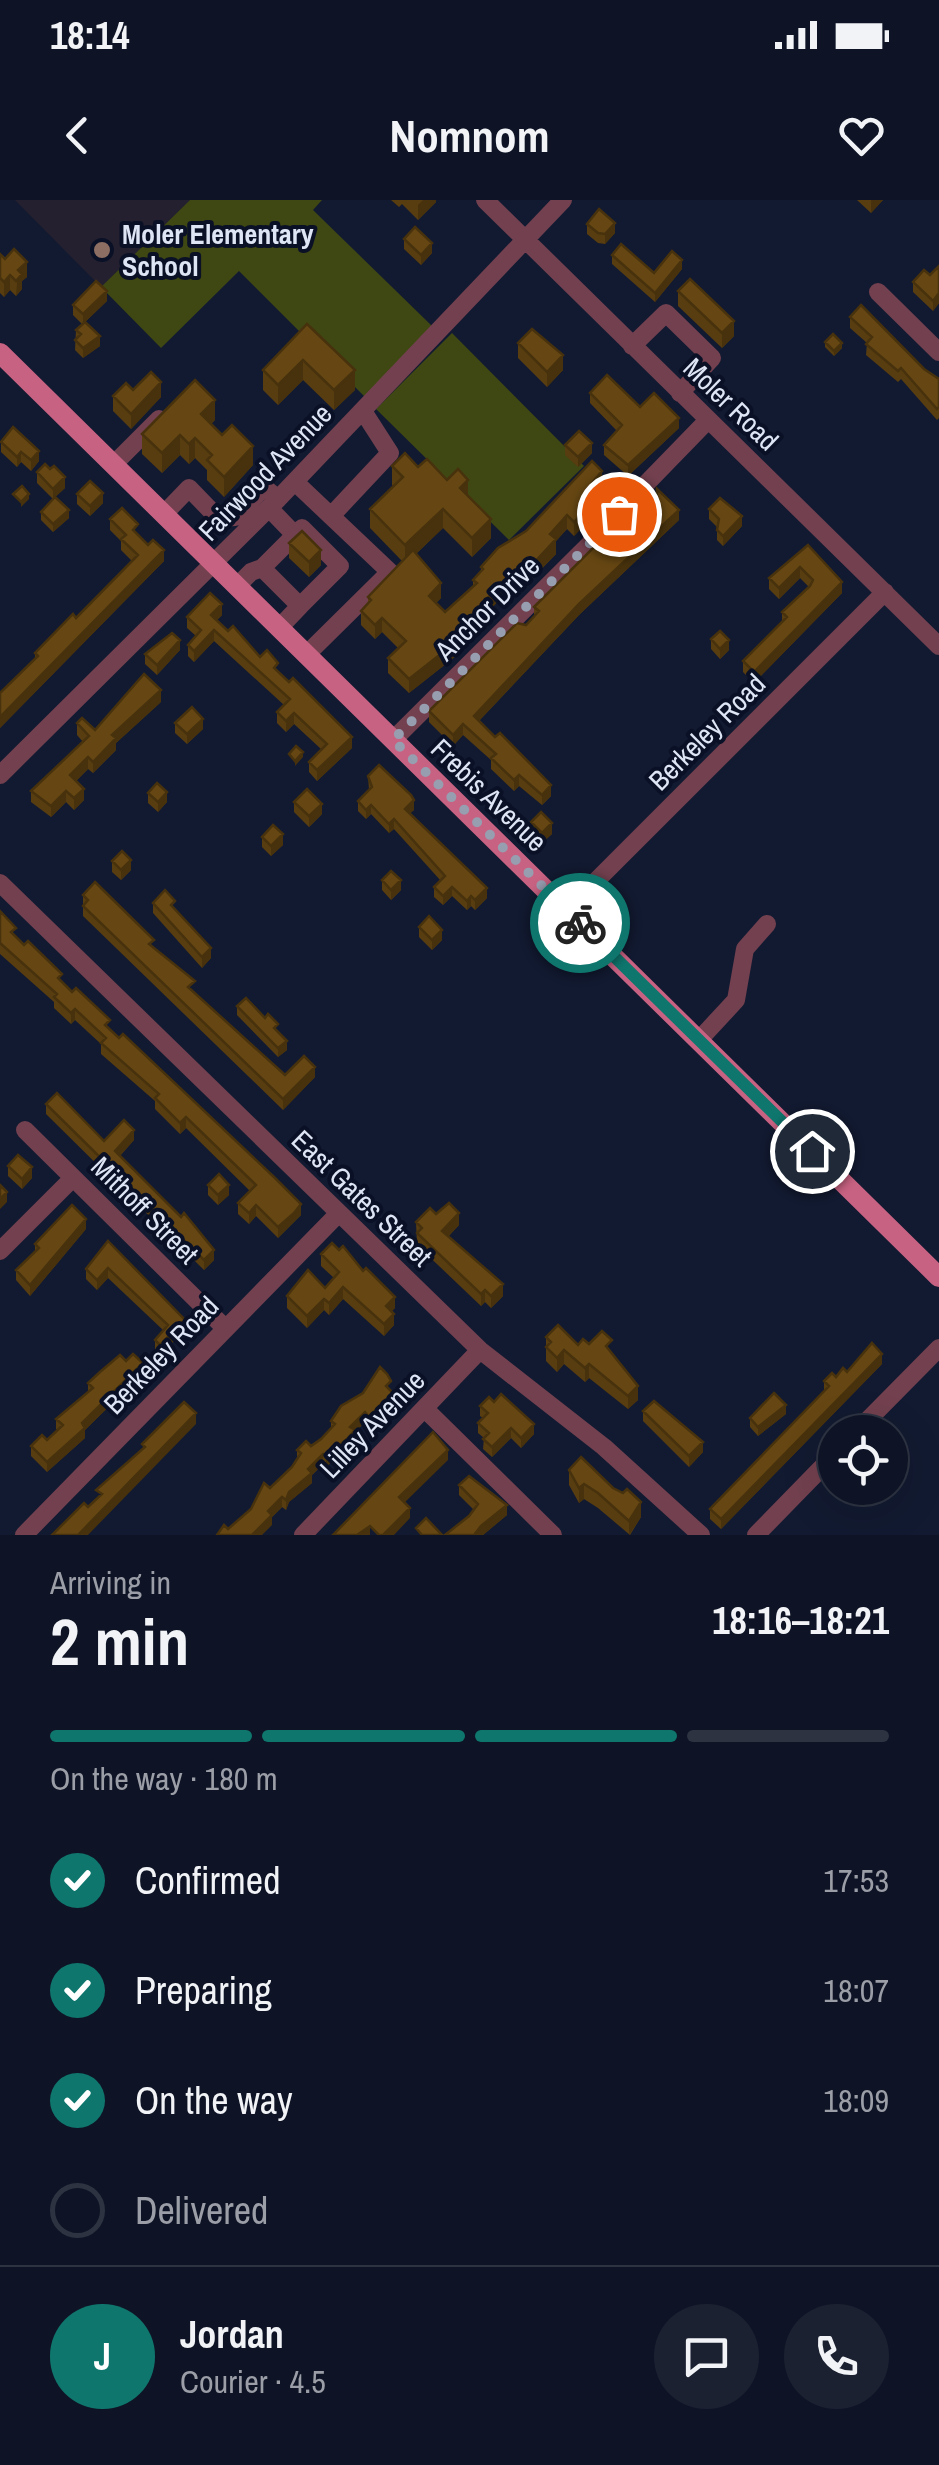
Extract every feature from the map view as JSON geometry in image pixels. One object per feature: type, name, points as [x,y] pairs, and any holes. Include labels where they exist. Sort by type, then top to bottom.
[{"type":"main road","name":"Frebis Avenue","points":[[0,354],[939,1276]]},
{"type":"street","name":"Moler Road","points":[[485,200],[939,646]]},
{"type":"street","name":"Fairwood Avenue","points":[[0,775],[274,504],[563,200]]},
{"type":"street","points":[[878,292],[937,346]]},
{"type":"street","points":[[632,346],[666,312],[712,358],[680,392]]},
{"type":"street","points":[[113,465],[174,403]]},
{"type":"street","points":[[332,516],[390,452],[363,411]]},
{"type":"street","points":[[637,493],[604,500],[630,525],[637,493],[708,420]]},
{"type":"street","points":[[295,482],[390,572],[306,655]]},
{"type":"street","points":[[164,514],[190,488],[218,518],[235,517],[264,487],[296,534]]},
{"type":"street","name":"Anchor Drive","points":[[393,740],[619,514]]},
{"type":"street","points":[[237,586],[251,572],[262,568],[302,528],[340,566],[279,628]]},
{"type":"street","points":[[262,568],[300,606]]},
{"type":"street","name":"Berkeley Road","points":[[567,910],[885,592]]},
{"type":"street","name":"East Gates Street","points":[[0,883],[480,1350],[604,1447],[702,1535]]},
{"type":"street","points":[[699,1040],[736,1000],[745,949],[766,924]]},
{"type":"street","name":"Mithoff Street","points":[[26,1130],[225,1328]]},
{"type":"street","points":[[0,1251],[73,1178]]},
{"type":"street","name":"Berkeley Road","points":[[24,1535],[339,1214]]},
{"type":"street","points":[[873,1415],[939,1348]]},
{"type":"street","name":"Lilley Avenue","points":[[303,1535],[480,1350]]},
{"type":"street","points":[[426,1410],[541,1531]]},
{"type":"street","points":[[756,1535],[818,1471]]},
{"type":"shaded area","name":"Moler Elementary School","points":[[15,200],[190,200],[101,287]]},
{"type":"green space","points":[[190,200],[322,200],[313,210],[432,326],[365,397],[239,271],[161,348],[101,287]]},
{"type":"green space","points":[[452,333],[584,466],[509,540],[376,409]]},
{"type":"building","points":[[599,209],[615,223],[605,234],[587,224]]},
{"type":"building","points":[[415,227],[432,243],[421,255],[404,239]]},
{"type":"building","points":[[621,244],[654,273],[672,251],[682,260],[655,293],[612,255]]},
{"type":"building","points":[[14,249],[27,262],[18,270],[22,274],[16,281],[10,275],[4,282],[0,278],[0,254],[5,259]]},
{"type":"building","points":[[939,266],[939,293],[933,301],[913,282],[924,270],[930,275]]},
{"type":"building","points":[[690,279],[734,321],[722,333],[678,291]]},
{"type":"building","points":[[96,281],[107,291],[83,314],[73,305]]},
{"type":"building","points":[[861,305],[924,369],[939,379],[937,409],[901,368],[898,371],[866,344],[872,337],[850,317]]},
{"type":"building","points":[[85,322],[100,336],[83,348],[75,340],[81,334],[76,330]]},
{"type":"building","points":[[307,324],[355,370],[334,390],[303,360],[278,385],[263,370]]},
{"type":"building","points":[[532,329],[563,355],[547,372],[518,343]]},
{"type":"building","points":[[833,334],[842,343],[834,351],[825,342]]},
{"type":"building","points":[[151,372],[161,382],[131,414],[113,396],[126,383],[133,390]]},
{"type":"building","points":[[607,375],[640,407],[654,393],[679,418],[628,465],[604,445],[622,425],[590,393]]},
{"type":"building","points":[[195,380],[215,400],[201,414],[222,435],[232,425],[253,446],[224,477],[207,460],[212,455],[195,438],[189,444],[180,435],[162,453],[142,434]]},
{"type":"building","points":[[13,427],[39,451],[31,460],[21,452],[17,457],[1,442]]},
{"type":"building","points":[[579,431],[592,443],[578,457],[565,445]]},
{"type":"building","points":[[405,453],[418,467],[427,459],[447,480],[458,469],[468,480],[460,488],[491,519],[472,538],[443,509],[405,545],[370,509],[403,477],[392,466]]},
{"type":"building","points":[[592,461],[602,471],[592,483],[598,497],[574,522],[567,515],[550,534],[556,539],[529,568],[517,579],[511,573],[484,602],[490,607],[461,638],[409,679],[388,658],[406,641],[382,618],[375,625],[361,611],[371,600],[368,597],[413,550],[441,583],[429,596],[445,612],[477,583],[473,580],[498,548],[526,531]]},
{"type":"building","points":[[45,464],[50,469],[54,466],[65,477],[53,489],[37,472]]},
{"type":"building","points":[[90,481],[103,493],[90,506],[77,494]]},
{"type":"building","points":[[628,484],[636,492],[630,497],[622,490]]},
{"type":"building","points":[[22,486],[29,494],[21,502],[13,494]]},
{"type":"building","points":[[657,489],[679,510],[579,604],[474,716],[495,737],[500,733],[551,785],[542,795],[519,775],[514,780],[491,758],[496,754],[463,724],[453,735],[429,711],[517,623],[526,625],[539,611],[534,607],[610,531],[615,537],[626,526],[639,523],[657,504]]},
{"type":"building","points":[[55,497],[69,510],[53,524],[41,512]]},
{"type":"building","points":[[720,498],[742,516],[723,536],[717,530],[719,519],[709,509]]},
{"type":"building","points":[[122,508],[138,524],[133,530],[148,545],[153,540],[164,550],[0,717],[0,693],[73,614],[76,618],[138,555],[121,539],[126,535],[110,519]]},
{"type":"building","points":[[302,531],[321,550],[309,562],[289,543]]},
{"type":"building","points":[[808,545],[842,582],[754,672],[743,661],[787,617],[782,612],[813,580],[800,567],[779,588],[769,578]]},
{"type":"building","points":[[210,593],[222,604],[211,615],[228,631],[233,626],[260,657],[267,650],[278,663],[274,668],[289,682],[293,678],[352,737],[317,770],[309,762],[327,744],[294,713],[286,721],[277,712],[290,699],[214,630],[194,651],[188,645],[201,630],[187,617]]},
{"type":"building","points":[[720,631],[729,640],[720,649],[711,639]]},
{"type":"building","points":[[172,633],[180,640],[157,665],[145,654]]},
{"type":"building","points":[[144,674],[161,690],[112,735],[116,738],[93,762],[88,757],[70,775],[84,789],[74,798],[66,791],[51,806],[31,791],[89,736],[77,723],[82,718],[95,730]]},
{"type":"building","points":[[192,707],[203,719],[187,734],[175,723]]},
{"type":"building","points":[[296,746],[303,752],[295,761],[289,754]]},
{"type":"building","points":[[379,765],[414,800],[405,809],[487,888],[475,900],[471,896],[467,901],[452,887],[443,896],[434,887],[445,876],[394,819],[389,824],[371,805],[366,810],[358,801],[372,787],[368,776]]},
{"type":"building","points":[[157,783],[167,792],[158,802],[148,793]]},
{"type":"building","points":[[307,789],[322,804],[309,816],[294,802]]},
{"type":"building","points":[[541,812],[552,823],[542,833],[531,822]]},
{"type":"building","points":[[273,825],[283,834],[271,846],[262,837]]},
{"type":"building","points":[[122,851],[131,860],[121,870],[112,861]]},
{"type":"building","points":[[391,871],[401,880],[391,890],[382,880]]},
{"type":"building","points":[[95,882],[154,940],[149,944],[195,981],[188,987],[285,1075],[304,1056],[315,1067],[283,1099],[83,906],[88,900],[83,895]]},
{"type":"building","points":[[165,890],[175,901],[171,905],[211,948],[202,957],[153,903]]},
{"type":"building","points":[[0,911],[16,928],[11,932],[24,945],[28,941],[62,974],[58,978],[72,992],[76,988],[110,1020],[105,1025],[119,1038],[123,1034],[301,1204],[294,1213],[278,1227],[256,1205],[249,1213],[238,1203],[256,1185],[186,1117],[180,1123],[155,1098],[159,1094],[101,1043],[106,1038],[75,1009],[71,1013],[54,997],[57,994],[0,943]]},
{"type":"building","points":[[429,916],[442,930],[432,940],[419,927]]},
{"type":"building","points":[[246,998],[265,1018],[268,1014],[278,1024],[274,1028],[287,1041],[278,1048],[237,1006]]},
{"type":"building","points":[[57,1093],[104,1141],[124,1120],[134,1130],[115,1151],[181,1217],[184,1213],[214,1250],[204,1260],[46,1104]]},
{"type":"building","points":[[18,1155],[32,1167],[22,1179],[8,1166]]},
{"type":"building","points":[[219,1174],[229,1185],[218,1195],[208,1185]]},
{"type":"building","points":[[449,1203],[459,1213],[442,1231],[503,1284],[491,1296],[485,1290],[481,1294],[417,1233],[422,1228],[416,1222],[430,1208],[436,1214]]},
{"type":"building","points":[[72,1205],[86,1219],[30,1285],[16,1270],[39,1248],[35,1244]]},
{"type":"building","points":[[108,1241],[185,1320],[160,1345],[155,1340],[168,1325],[108,1268],[97,1280],[86,1269]]},
{"type":"building","points":[[332,1243],[339,1250],[343,1246],[363,1271],[366,1268],[395,1297],[386,1306],[394,1314],[384,1324],[343,1287],[329,1303],[324,1299],[307,1316],[287,1296],[308,1270],[325,1288],[339,1272],[321,1254]]},
{"type":"building","points":[[558,1325],[578,1345],[583,1339],[589,1344],[602,1331],[612,1340],[606,1346],[638,1386],[628,1396],[589,1364],[585,1368],[564,1350],[557,1358],[546,1347],[551,1342],[546,1337]]},
{"type":"building","points":[[872,1343],[882,1354],[822,1415],[818,1415],[818,1420],[721,1519],[710,1509],[829,1386],[824,1381],[832,1373],[836,1377],[843,1368],[847,1372]]},
{"type":"building","points":[[133,1354],[143,1363],[82,1423],[85,1428],[47,1462],[31,1446],[42,1435],[47,1440],[63,1425],[56,1419],[93,1388],[88,1383],[100,1372],[120,1355],[126,1361]]},
{"type":"building","points":[[380,1367],[391,1381],[386,1386],[393,1393],[369,1417],[365,1412],[350,1427],[355,1430],[348,1438],[308,1469],[312,1473],[289,1492],[286,1500],[282,1497],[268,1511],[272,1515],[252,1535],[217,1535],[224,1525],[228,1529],[251,1509],[264,1483],[270,1488],[292,1467],[301,1453],[297,1450],[306,1441],[311,1446],[321,1439],[335,1424],[331,1421],[341,1406],[363,1393]]},
{"type":"building","points":[[774,1393],[786,1405],[758,1427],[750,1418]]},
{"type":"building","points":[[501,1394],[534,1424],[521,1438],[511,1428],[492,1447],[483,1439],[489,1433],[478,1423],[488,1413],[480,1406],[489,1397],[494,1402]]},
{"type":"building","points":[[654,1401],[703,1442],[689,1456],[643,1411]]},
{"type":"building","points":[[184,1402],[196,1413],[78,1535],[52,1535],[84,1503],[88,1507],[102,1494],[96,1490],[145,1447],[142,1444]]},
{"type":"building","points":[[433,1432],[448,1450],[399,1497],[410,1508],[383,1535],[370,1526],[357,1535],[333,1535]]},
{"type":"building","points":[[581,1457],[613,1488],[623,1493],[627,1489],[641,1502],[629,1521],[598,1493],[584,1484],[579,1488],[569,1470]]},
{"type":"building","points":[[469,1476],[507,1505],[474,1535],[445,1535],[478,1504],[459,1485]]},
{"type":"building","points":[[426,1518],[442,1535],[422,1535],[416,1528]]},
{"type":"way so far","points":[[580,923],[393,740],[619,514]]},
{"type":"place","name":"Moler Elementary School","points":[[102,250]]},
{"type":"route","points":[[580,923],[812,1151]]}]
